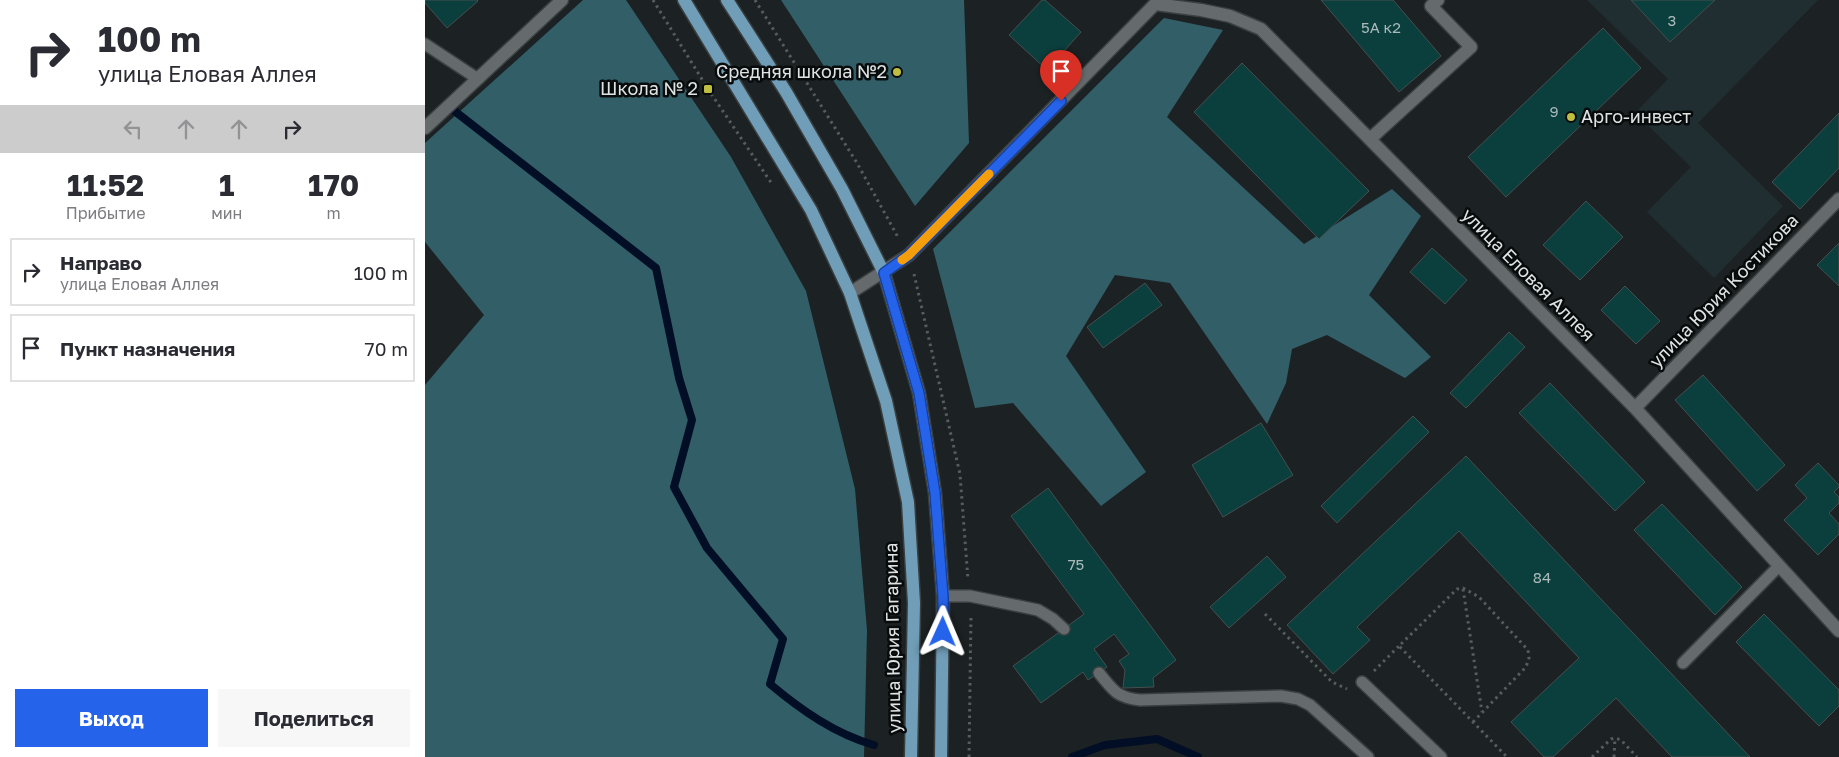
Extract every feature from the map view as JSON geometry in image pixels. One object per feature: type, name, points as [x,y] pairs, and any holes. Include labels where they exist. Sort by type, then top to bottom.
[{"type":"main road","name":"улица Юрия Гагарина","points":[[685,0],[811,210],[850,293],[886,401],[908,502],[914,604],[911,757]]},
{"type":"main road","points":[[727,0],[787,92],[838,181],[884,273],[919,393],[935,493],[943,596],[941,757]]},
{"type":"street","points":[[425,128],[562,0]]},
{"type":"street","points":[[1369,139],[1471,47],[1431,6],[1438,0]]},
{"type":"street","name":"улица Еловая Аллея","points":[[850,293],[884,273],[909,255],[1157,2],[1230,16],[1261,29],[1635,408],[1839,631]]},
{"type":"street","name":"улица Юрия Костикова","points":[[1635,408],[1839,200]]},
{"type":"lane","points":[[425,44],[478,79]]},
{"type":"lane","points":[[1683,663],[1779,566]]},
{"type":"lane","points":[[943,596],[970,596],[1038,610],[1053,619],[1064,629]]},
{"type":"lane","points":[[1099,673],[1114,692],[1125,698],[1140,700],[1281,696],[1298,699],[1310,705],[1368,757]]},
{"type":"lane","points":[[1362,682],[1441,757]]},
{"type":"path","points":[[653,0],[707,89],[777,192]]},
{"type":"path","points":[[755,0],[857,163],[890,226],[909,255]]},
{"type":"path","points":[[1463,588],[1482,712]]},
{"type":"path","points":[[1265,614],[1332,682],[1349,690],[1362,682],[1457,589],[1463,588],[1479,597],[1528,650],[1529,658],[1526,667],[1473,722]]},
{"type":"path","points":[[1399,646],[1507,757]]},
{"type":"path","points":[[1614,757],[1615,738]]},
{"type":"path","points":[[1593,757],[1611,739],[1615,738],[1621,740],[1637,757]]},
{"type":"shaded area","points":[[583,0],[626,0],[731,157],[806,291],[855,489],[867,630],[864,757],[425,757],[425,385],[484,315],[425,242],[425,143]]},
{"type":"shaded area","name":"Средняя школа №2","points":[[781,0],[964,0],[969,143],[915,206]]},
{"type":"shaded area","points":[[1587,0],[1818,0],[1698,123],[1783,206],[1714,278],[1647,212],[1691,167],[1635,113],[1668,79]]},
{"type":"shaded area","points":[[1164,18],[1223,30],[1167,117],[1304,244],[1392,189],[1421,216],[1369,295],[1431,357],[1405,378],[1327,335],[1292,349],[1286,383],[1267,424],[1170,283],[1115,275],[1066,356],[1146,472],[1101,506],[1013,403],[975,408],[933,249]]},
{"type":"building","points":[[425,0],[478,1],[447,28],[425,3]]},
{"type":"building","points":[[1042,0],[1045,0],[1081,32],[1047,70],[1009,35]]},
{"type":"building","points":[[1321,0],[1393,0],[1441,56],[1399,92]]},
{"type":"building","points":[[1631,0],[1715,0],[1670,42]]},
{"type":"building","points":[[1603,28],[1641,68],[1506,197],[1468,157]]},
{"type":"building","points":[[1242,63],[1369,191],[1319,239],[1194,112]]},
{"type":"building","points":[[1839,113],[1839,168],[1800,209],[1772,182]]},
{"type":"building","points":[[1586,201],[1623,237],[1580,280],[1543,245]]},
{"type":"building","points":[[1839,243],[1839,286],[1817,265]]},
{"type":"building","points":[[1432,248],[1467,280],[1445,304],[1410,272]]},
{"type":"building","points":[[1145,283],[1162,305],[1103,348],[1087,327]]},
{"type":"building","points":[[1625,286],[1660,321],[1636,344],[1601,310]]},
{"type":"building","points":[[1509,332],[1525,347],[1466,408],[1450,393]]},
{"type":"building","points":[[1703,375],[1785,465],[1757,491],[1675,400]]},
{"type":"building","points":[[1550,383],[1645,482],[1615,511],[1519,413]]},
{"type":"building","points":[[1413,416],[1429,432],[1337,523],[1321,506]]},
{"type":"building","points":[[1261,423],[1293,475],[1223,517],[1192,465]]},
{"type":"building","points":[[1466,456],[1750,757],[1672,757],[1616,698],[1553,757],[1544,757],[1511,722],[1579,658],[1459,531],[1357,627],[1370,640],[1333,674],[1287,625]]},
{"type":"building","points":[[1818,463],[1839,485],[1834,492],[1839,497],[1839,503],[1829,513],[1839,524],[1839,534],[1818,555],[1784,520],[1807,498],[1795,485]]},
{"type":"building","points":[[1048,488],[1176,660],[1153,678],[1154,687],[1123,688],[1125,670],[1119,661],[1129,654],[1114,634],[1094,649],[1107,667],[1088,680],[1083,672],[1041,703],[1013,666],[1084,614],[1011,516]]},
{"type":"building","points":[[1662,504],[1742,587],[1715,615],[1634,530]]},
{"type":"building","points":[[1267,556],[1286,577],[1229,628],[1210,607]]},
{"type":"building","points":[[1764,614],[1839,690],[1839,706],[1819,726],[1736,642]]},
{"type":"waterway","points":[[452,109],[656,268],[679,378],[692,420],[674,487],[707,548],[783,639],[770,684],[794,703],[832,728],[874,745]]},
{"type":"waterway","points":[[1072,757],[1105,745],[1157,739],[1198,757]]},
{"type":"slow traffic","points":[[902,260],[989,174]]},
{"type":"place","name":"Средняя школа №2","points":[[897,72]]},
{"type":"place","name":"Школа № 2","points":[[708,89]]},
{"type":"place","name":"Арго-инвест","points":[[1571,117]]},
{"type":"route","points":[[943,632],[943,596],[935,493],[919,393],[884,273],[909,255],[1061,101]]}]
